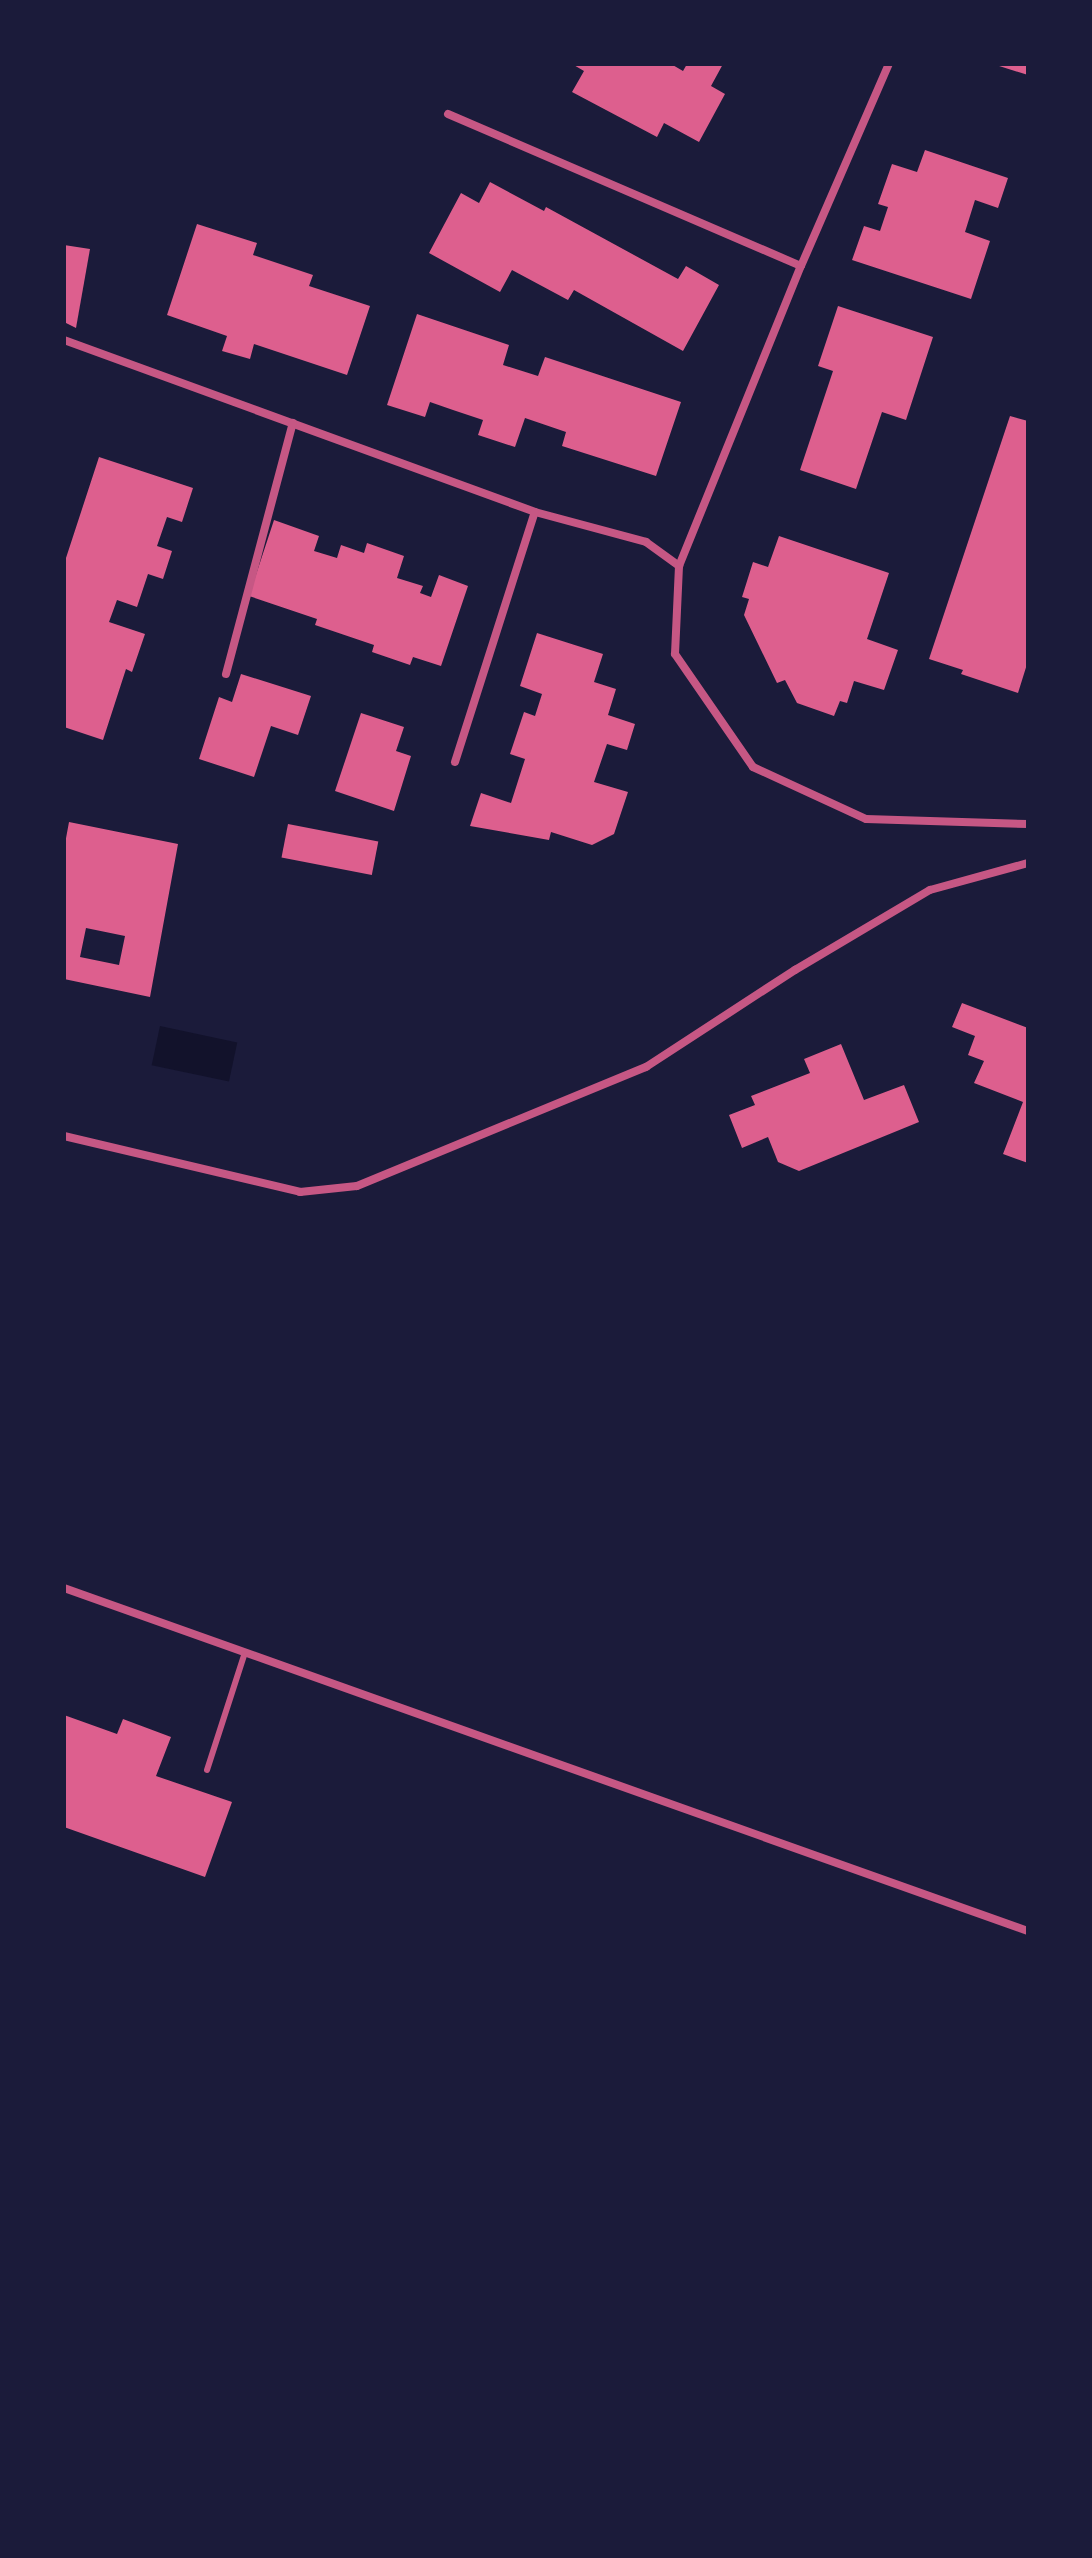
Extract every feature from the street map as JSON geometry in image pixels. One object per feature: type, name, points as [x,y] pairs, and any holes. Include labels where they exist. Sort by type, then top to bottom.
[{"type":"street","points":[[889,64],[801,266],[679,566],[675,654],[753,767],[866,819],[1028,824]]},
{"type":"street","points":[[448,114],[801,266]]},
{"type":"street","points":[[64,340],[535,512],[646,542],[679,566]]},
{"type":"street","points":[[226,674],[293,423]]},
{"type":"street","points":[[455,762],[535,512]]},
{"type":"street","points":[[64,1136],[300,1192],[357,1186],[646,1067],[795,970],[930,890],[1028,863]]},
{"type":"street","points":[[64,1588],[1028,1931]]},
{"type":"lane","points":[[207,1770],[245,1652]]},
{"type":"shaded area","points":[[160,1026],[237,1042],[229,1082],[152,1065]]},
{"type":"building","points":[[572,64],[671,64],[683,71],[687,64],[723,64],[711,86],[725,94],[699,142],[664,123],[657,137],[572,92],[584,71]]},
{"type":"building","points":[[996,64],[1028,64],[1028,75],[996,65]]},
{"type":"building","points":[[925,150],[1008,178],[998,208],[975,200],[965,232],[990,241],[971,299],[852,260],[864,226],[880,231],[888,207],[878,204],[892,164],[917,172]]},
{"type":"building","points":[[490,182],[544,211],[546,207],[678,279],[686,266],[719,285],[683,351],[574,290],[568,300],[512,270],[500,292],[429,253],[461,193],[479,203]]},
{"type":"building","points":[[197,224],[257,243],[253,255],[313,275],[309,286],[370,306],[347,375],[254,344],[250,359],[222,351],[227,336],[167,315]]},
{"type":"building","points":[[64,245],[90,249],[76,328],[64,322]]},
{"type":"building","points":[[838,306],[933,337],[906,420],[882,412],[856,489],[800,470],[833,371],[818,366]]},
{"type":"building","points":[[417,314],[509,345],[503,365],[538,376],[545,357],[681,402],[656,476],[562,446],[566,432],[525,418],[515,447],[478,435],[483,420],[430,402],[425,417],[387,405]]},
{"type":"building","points":[[1010,416],[1028,421],[1028,661],[1018,693],[961,674],[963,670],[929,659]]},
{"type":"building","points":[[99,457],[193,488],[182,522],[167,517],[157,546],[172,551],[163,579],[148,574],[137,607],[117,600],[109,622],[145,634],[132,672],[126,669],[103,740],[64,727],[65,561]]},
{"type":"building","points":[[274,520],[319,536],[314,551],[337,558],[341,545],[364,553],[367,543],[404,556],[397,578],[423,586],[420,593],[431,597],[439,575],[468,586],[441,666],[413,657],[410,665],[372,652],[374,645],[315,625],[317,619],[249,596]]},
{"type":"building","points":[[779,536],[889,573],[867,639],[898,650],[884,690],[854,681],[847,703],[840,701],[834,716],[797,703],[785,680],[777,683],[744,615],[749,599],[742,597],[753,562],[768,567]]},
{"type":"building","points":[[537,633],[603,654],[594,682],[616,689],[608,715],[635,724],[627,750],[607,744],[594,782],[628,792],[614,834],[592,845],[551,832],[549,840],[470,826],[481,793],[511,803],[525,759],[510,754],[524,712],[535,716],[542,694],[520,686]]},
{"type":"building","points":[[241,674],[311,696],[298,735],[271,726],[254,777],[199,759],[219,697],[232,702]]},
{"type":"building","points":[[361,713],[404,727],[396,751],[411,756],[394,811],[335,791]]},
{"type":"building","points":[[69,822],[178,844],[150,997],[64,979],[64,849]],"holes":[[[86,928],[125,936],[119,965],[80,957]]]},
{"type":"building","points":[[288,824],[378,842],[372,875],[282,857]]},
{"type":"building","points":[[962,1003],[1028,1028],[1028,1163],[1003,1154],[1023,1102],[974,1083],[984,1061],[968,1055],[975,1036],[952,1027]]},
{"type":"building","points":[[841,1044],[864,1100],[904,1085],[919,1122],[799,1171],[778,1162],[768,1137],[742,1148],[729,1115],[755,1105],[751,1096],[810,1073],[804,1059]]},
{"type":"building","points":[[64,1715],[117,1734],[123,1719],[171,1737],[156,1776],[232,1802],[205,1877],[64,1827]]}]
